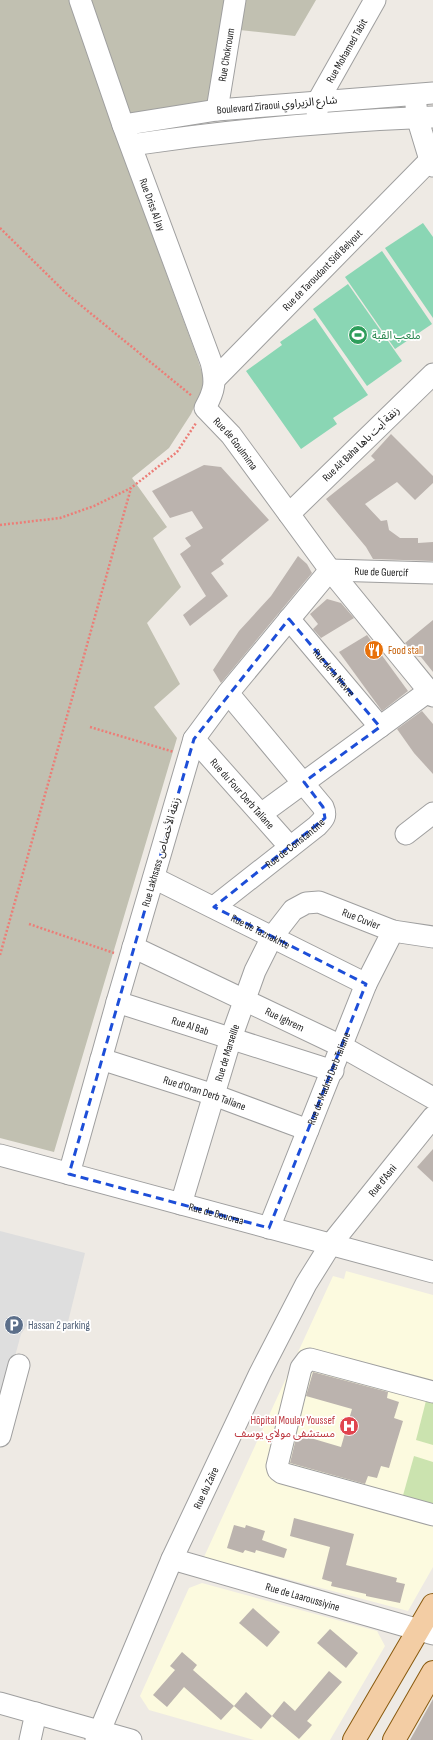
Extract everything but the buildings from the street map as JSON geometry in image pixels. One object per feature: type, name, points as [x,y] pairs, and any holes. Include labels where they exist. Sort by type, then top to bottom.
[{"type":"main road","points":[[354,1740],[426,1631],[433,1605]]},
{"type":"main road","points":[[394,1740],[433,1672]]},
{"type":"street","name":"Rue Driss Al Jay","points":[[80,0],[123,125],[211,362],[215,379]]},
{"type":"street","name":"Rue Chokroum","points":[[217,110],[235,0]]},
{"type":"street","name":"Rue Mohamed Tabit","points":[[316,125],[318,101],[375,0]]},
{"type":"street","name":"Boulevard Ziraoui شارع الزيراوي","points":[[123,125],[217,110],[424,94]]},
{"type":"street","points":[[424,94],[425,117],[431,163]]},
{"type":"street","name":"Boulevard Ziraoui شارع الزيراوي","points":[[131,145],[190,136],[425,117]]},
{"type":"street","name":"Rue de Taroudant Sidi Belyout","points":[[215,379],[431,163]]},
{"type":"street","points":[[204,408],[213,391],[215,379]]},
{"type":"street","name":"Rue Ait Baha زنقة أيت باها","points":[[289,514],[429,385]]},
{"type":"street","name":"Rue de Goulmima","points":[[204,408],[231,435],[330,570],[431,693]]},
{"type":"street","name":"Rue de Guercif","points":[[330,570],[433,573]]},
{"type":"street","name":"Rue Lakhsass زنقة الأخصاص","points":[[69,1174],[116,1002],[192,748],[228,693],[330,570]]},
{"type":"street","name":"Rue de la Nievre","points":[[289,619],[380,727]]},
{"type":"street","name":"Rue de Constantine","points":[[214,907],[317,826],[325,818],[326,814],[324,807],[304,782],[228,693]]},
{"type":"street","points":[[261,814],[380,727],[431,693]]},
{"type":"street","name":"Rue du Four Derb Taliane","points":[[192,748],[261,814],[290,847]]},
{"type":"street","points":[[406,834],[433,813]]},
{"type":"street","name":"Rue de Taznakhte","points":[[154,878],[366,984]]},
{"type":"street","name":"Rue Cuvier","points":[[293,910],[306,903],[319,902],[393,931],[430,932]]},
{"type":"street","name":"Rue de Marseille","points":[[181,1204],[231,1038],[255,971],[272,937],[293,910]]},
{"type":"street","name":"Rue de Madrid Derb Taliane","points":[[269,1228],[366,984],[393,931]]},
{"type":"street","name":"Rue Ighrem","points":[[131,953],[244,1001],[341,1046],[433,1098]]},
{"type":"street","name":"Rue Al Bab","points":[[116,1002],[332,1070]]},
{"type":"street","name":"Rue d'Oran Derb Taliane","points":[[101,1059],[214,1096],[308,1130]]},
{"type":"street","name":"Rue d'Asni","points":[[331,1244],[433,1117]]},
{"type":"street","name":"Rue de Boucraa","points":[[0,1155],[433,1272]]},
{"type":"street","name":"Rue du Zaïre","points":[[97,1736],[172,1559],[260,1373],[306,1284],[331,1244]]},
{"type":"street","points":[[433,1392],[310,1359],[307,1360],[301,1368],[277,1466],[278,1470],[282,1473],[433,1516]]},
{"type":"street","points":[[0,1436],[19,1365]]},
{"type":"street","name":"Rue de Laaroussiyine","points":[[172,1559],[426,1631]]},
{"type":"street","points":[[0,1703],[36,1713],[97,1736],[131,1740]]},
{"type":"street","points":[[30,1740],[36,1713]]},
{"type":"path","name":"Rue de Goulmima","points":[[0,228],[66,294],[179,385],[204,408]]},
{"type":"path","points":[[0,525],[60,518],[94,506],[131,488],[177,452],[204,408]]},
{"type":"path","points":[[0,955],[131,488]]},
{"type":"path","points":[[90,727],[192,748]]},
{"type":"path","points":[[29,924],[131,953]]},
{"type":"highlighted area","points":[[289,619],[380,727],[304,782],[323,807],[325,818],[214,907],[366,984],[333,1071],[269,1228],[69,1174],[194,739]]},
{"type":"shaded area","points":[[0,0],[316,0],[295,36],[221,28],[209,102],[110,120],[205,382],[191,414],[169,448],[132,478],[167,527],[153,538],[181,587],[147,623],[180,684],[154,707],[177,738],[54,1152],[0,1138]]},
{"type":"shaded area","name":"Hassan 2 parking","points":[[0,1231],[85,1253],[66,1330],[30,1321],[21,1334],[0,1412]]},
{"type":"shaded area","name":"Hôpital Moulay Youssef مستشفى مولاي يوسف","points":[[346,1271],[433,1295],[433,1567],[408,1611],[204,1557],[333,1276],[344,1279]]},
{"type":"shaded area","points":[[202,1583],[377,1631],[385,1646],[330,1740],[254,1740],[149,1710],[140,1696],[189,1588]]},
{"type":"green space","points":[[423,223],[433,237],[433,318],[385,248]]},
{"type":"green space","points":[[382,251],[432,324],[395,349],[345,277]]},
{"type":"green space","name":"ملعب القبة","points":[[348,284],[402,361],[367,386],[313,309]]},
{"type":"green space","points":[[315,318],[368,395],[333,418],[337,424],[301,449],[246,371],[282,345],[280,342]]},
{"type":"green space","points":[[427,1397],[433,1399],[433,1445],[416,1440]]},
{"type":"green space","points":[[414,1456],[433,1462],[433,1508],[402,1499]]},
{"type":"place","name":"ملعب القبة","points":[[358,335]]},
{"type":"place","name":"Food stall","points":[[374,650]]},
{"type":"place","name":"Hassan 2 parking","points":[[14,1325]]},
{"type":"place","name":"Hôpital Moulay Youssef مستشفى مولاي يوسف","points":[[349,1426]]}]
